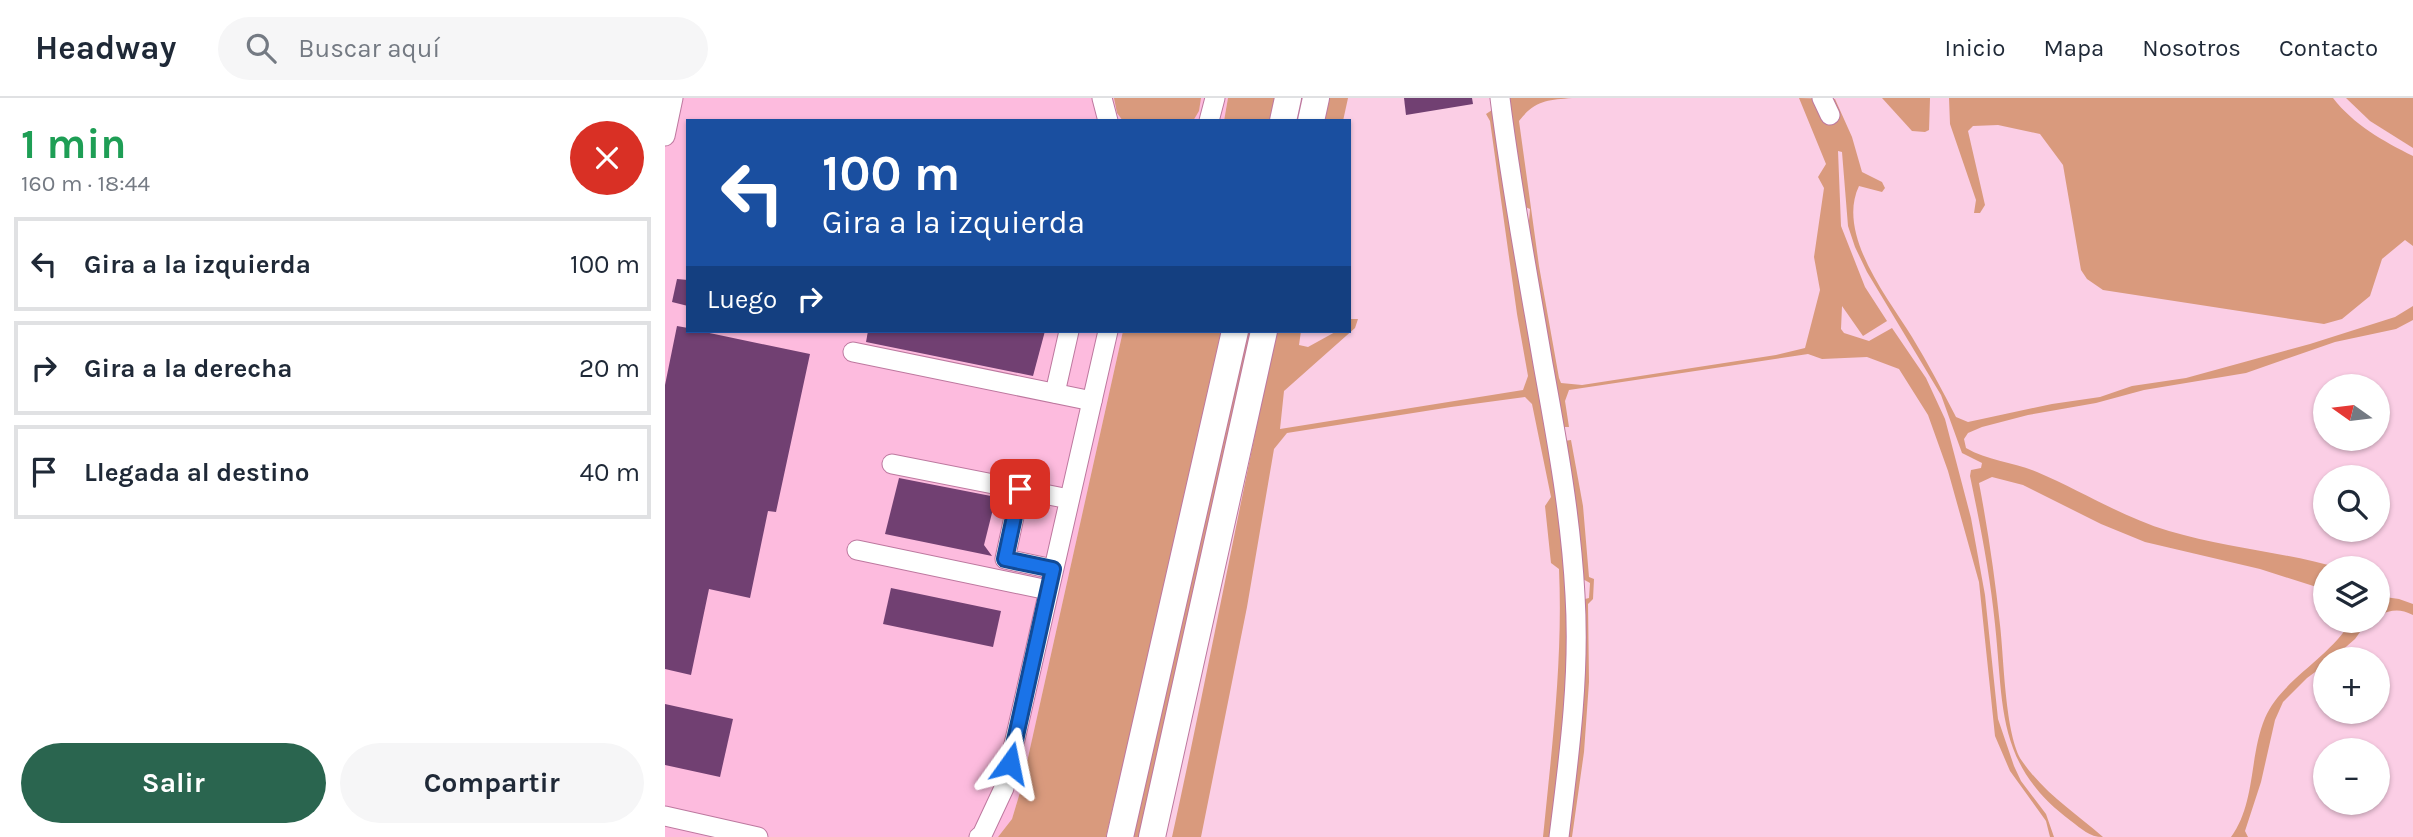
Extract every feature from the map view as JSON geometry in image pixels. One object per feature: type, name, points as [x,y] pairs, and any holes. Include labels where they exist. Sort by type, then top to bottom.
[{"type":"highway","points":[[1283,119],[1288,98]]},
{"type":"highway","points":[[1312,119],[1317,98]]},
{"type":"highway","points":[[1120,837],[1235,333]]},
{"type":"highway","points":[[1155,829],[1264,333]]},
{"type":"street","points":[[665,136],[673,98]]},
{"type":"street","points":[[1210,119],[1215,98]]},
{"type":"street","points":[[1500,98],[1523,251],[1561,460],[1574,569],[1574,699],[1559,837]]},
{"type":"street","points":[[1100,99],[1107,119]]},
{"type":"street","points":[[1055,393],[1069,333]]},
{"type":"street","points":[[979,837],[1005,788],[1108,333]]},
{"type":"street","points":[[853,352],[1091,401]]},
{"type":"street","points":[[892,464],[1069,499]]},
{"type":"street","points":[[1020,489],[1005,559],[1053,569]]},
{"type":"street","points":[[857,550],[1048,590]]},
{"type":"street","points":[[665,816],[758,837]]},
{"type":"shaded area","points":[[665,98],[1228,98],[1224,119],[686,119],[686,333],[1123,333],[1021,789],[1012,819],[998,837],[665,837]]},
{"type":"shaded area","points":[[1114,98],[1201,98],[1199,111],[1194,119],[1122,119],[1117,113]]},
{"type":"shaded area","points":[[1228,98],[1277,98],[1272,119],[1224,119]]},
{"type":"shaded area","points":[[1329,98],[1348,98],[1343,119],[1324,119]]},
{"type":"shaded area","points":[[1507,98],[1572,98],[1536,105],[1519,121],[1539,266],[1561,383],[1582,385],[1776,355],[1805,348],[1820,290],[1814,257],[1824,188],[1818,177],[1826,164],[1799,98],[1835,99],[1852,137],[1862,172],[1882,182],[1885,188],[1882,192],[1859,186],[1854,205],[1854,224],[1859,245],[1879,285],[1918,347],[1956,417],[1968,422],[2100,397],[2132,386],[2186,378],[2310,344],[2395,317],[2413,306],[2413,320],[2396,329],[2335,342],[2246,373],[2144,390],[2096,403],[2028,415],[1982,427],[1968,433],[1964,439],[1966,448],[1974,452],[2037,472],[2118,511],[2169,531],[2313,562],[2313,586],[2260,569],[2145,542],[2101,524],[2023,485],[1992,477],[1979,483],[1996,590],[2006,696],[2016,749],[2040,783],[2103,837],[2098,837],[2082,830],[2047,800],[2016,756],[2003,708],[1990,587],[1970,476],[1971,470],[1981,468],[1982,463],[1962,453],[1941,395],[1867,272],[1855,247],[1848,226],[1842,152],[1838,151],[1841,226],[1865,287],[1887,321],[1863,336],[1842,306],[1841,329],[1844,333],[1869,341],[1892,328],[1926,378],[1945,419],[1971,518],[1985,595],[1998,719],[2021,781],[2046,814],[2054,837],[2050,837],[2046,821],[2010,771],[1995,736],[1979,582],[1948,471],[1928,415],[1899,369],[1867,357],[1822,359],[1808,354],[1569,390],[1565,401],[1569,427],[1561,427],[1525,223],[1529,221],[1530,209],[1523,206]]},
{"type":"shaded area","points":[[1882,98],[1930,98],[1929,130],[1912,131]]},
{"type":"shaded area","points":[[1949,98],[2333,98],[2360,124],[2413,156],[2413,246],[2405,240],[2382,259],[2370,296],[2342,319],[2324,324],[2103,290],[2087,279],[2081,270],[2063,165],[2040,134],[1998,125],[1973,126],[1968,131],[1985,205],[1980,213],[1974,213],[1976,200],[1950,124]]},
{"type":"shaded area","points":[[2346,98],[2413,98],[2413,148],[2370,121]]},
{"type":"shaded area","points":[[1495,108],[1556,477],[1567,584],[1567,690],[1552,837],[1543,837],[1558,670],[1559,569],[1551,563],[1545,506],[1551,497],[1532,404],[1525,397],[1287,433],[1274,449],[1247,607],[1201,837],[1172,837],[1277,333],[1301,333],[1299,345],[1308,347],[1333,333],[1349,333],[1284,391],[1280,429],[1523,390],[1528,376],[1490,121],[1486,114]]},
{"type":"shaded area","points":[[1351,319],[1358,319],[1351,332]]},
{"type":"shaded area","points":[[1123,333],[1224,333],[1106,837],[998,837],[1012,819],[1021,789]]},
{"type":"shaded area","points":[[1244,333],[1256,333],[1144,837],[1129,837]]},
{"type":"shaded area","points":[[1571,440],[1583,506],[1589,577],[1594,579],[1593,599],[1588,604],[1589,682],[1584,752],[1572,837],[1566,837],[1585,599],[1589,598],[1590,583],[1581,578],[1564,441]]},
{"type":"shaded area","points":[[2390,598],[2413,604],[2413,615],[2390,611]]},
{"type":"shaded area","points":[[2359,633],[2346,647],[2330,647],[2331,646],[2342,634]]},
{"type":"shaded area","points":[[2313,663],[2313,674],[2283,702],[2275,720],[2261,782],[2245,831],[2248,837],[2231,837],[2245,809],[2256,748],[2265,718],[2272,704]]},
{"type":"building","points":[[1404,98],[1472,98],[1473,104],[1406,115]]},
{"type":"building","points":[[677,279],[686,280],[686,306],[672,302]]},
{"type":"building","points":[[677,326],[686,328],[686,333],[710,333],[810,354],[776,512],[768,511],[750,598],[709,589],[691,675],[665,669],[665,385]]},
{"type":"building","points":[[868,333],[1044,333],[1033,376],[866,342]]},
{"type":"building","points":[[899,478],[996,497],[984,545],[992,556],[885,534]]},
{"type":"building","points":[[891,588],[1001,611],[993,647],[883,624]]},
{"type":"building","points":[[665,704],[733,719],[720,777],[665,765]]},
{"type":"route","points":[[1010,763],[1053,569],[1005,559],[1020,489]]}]
